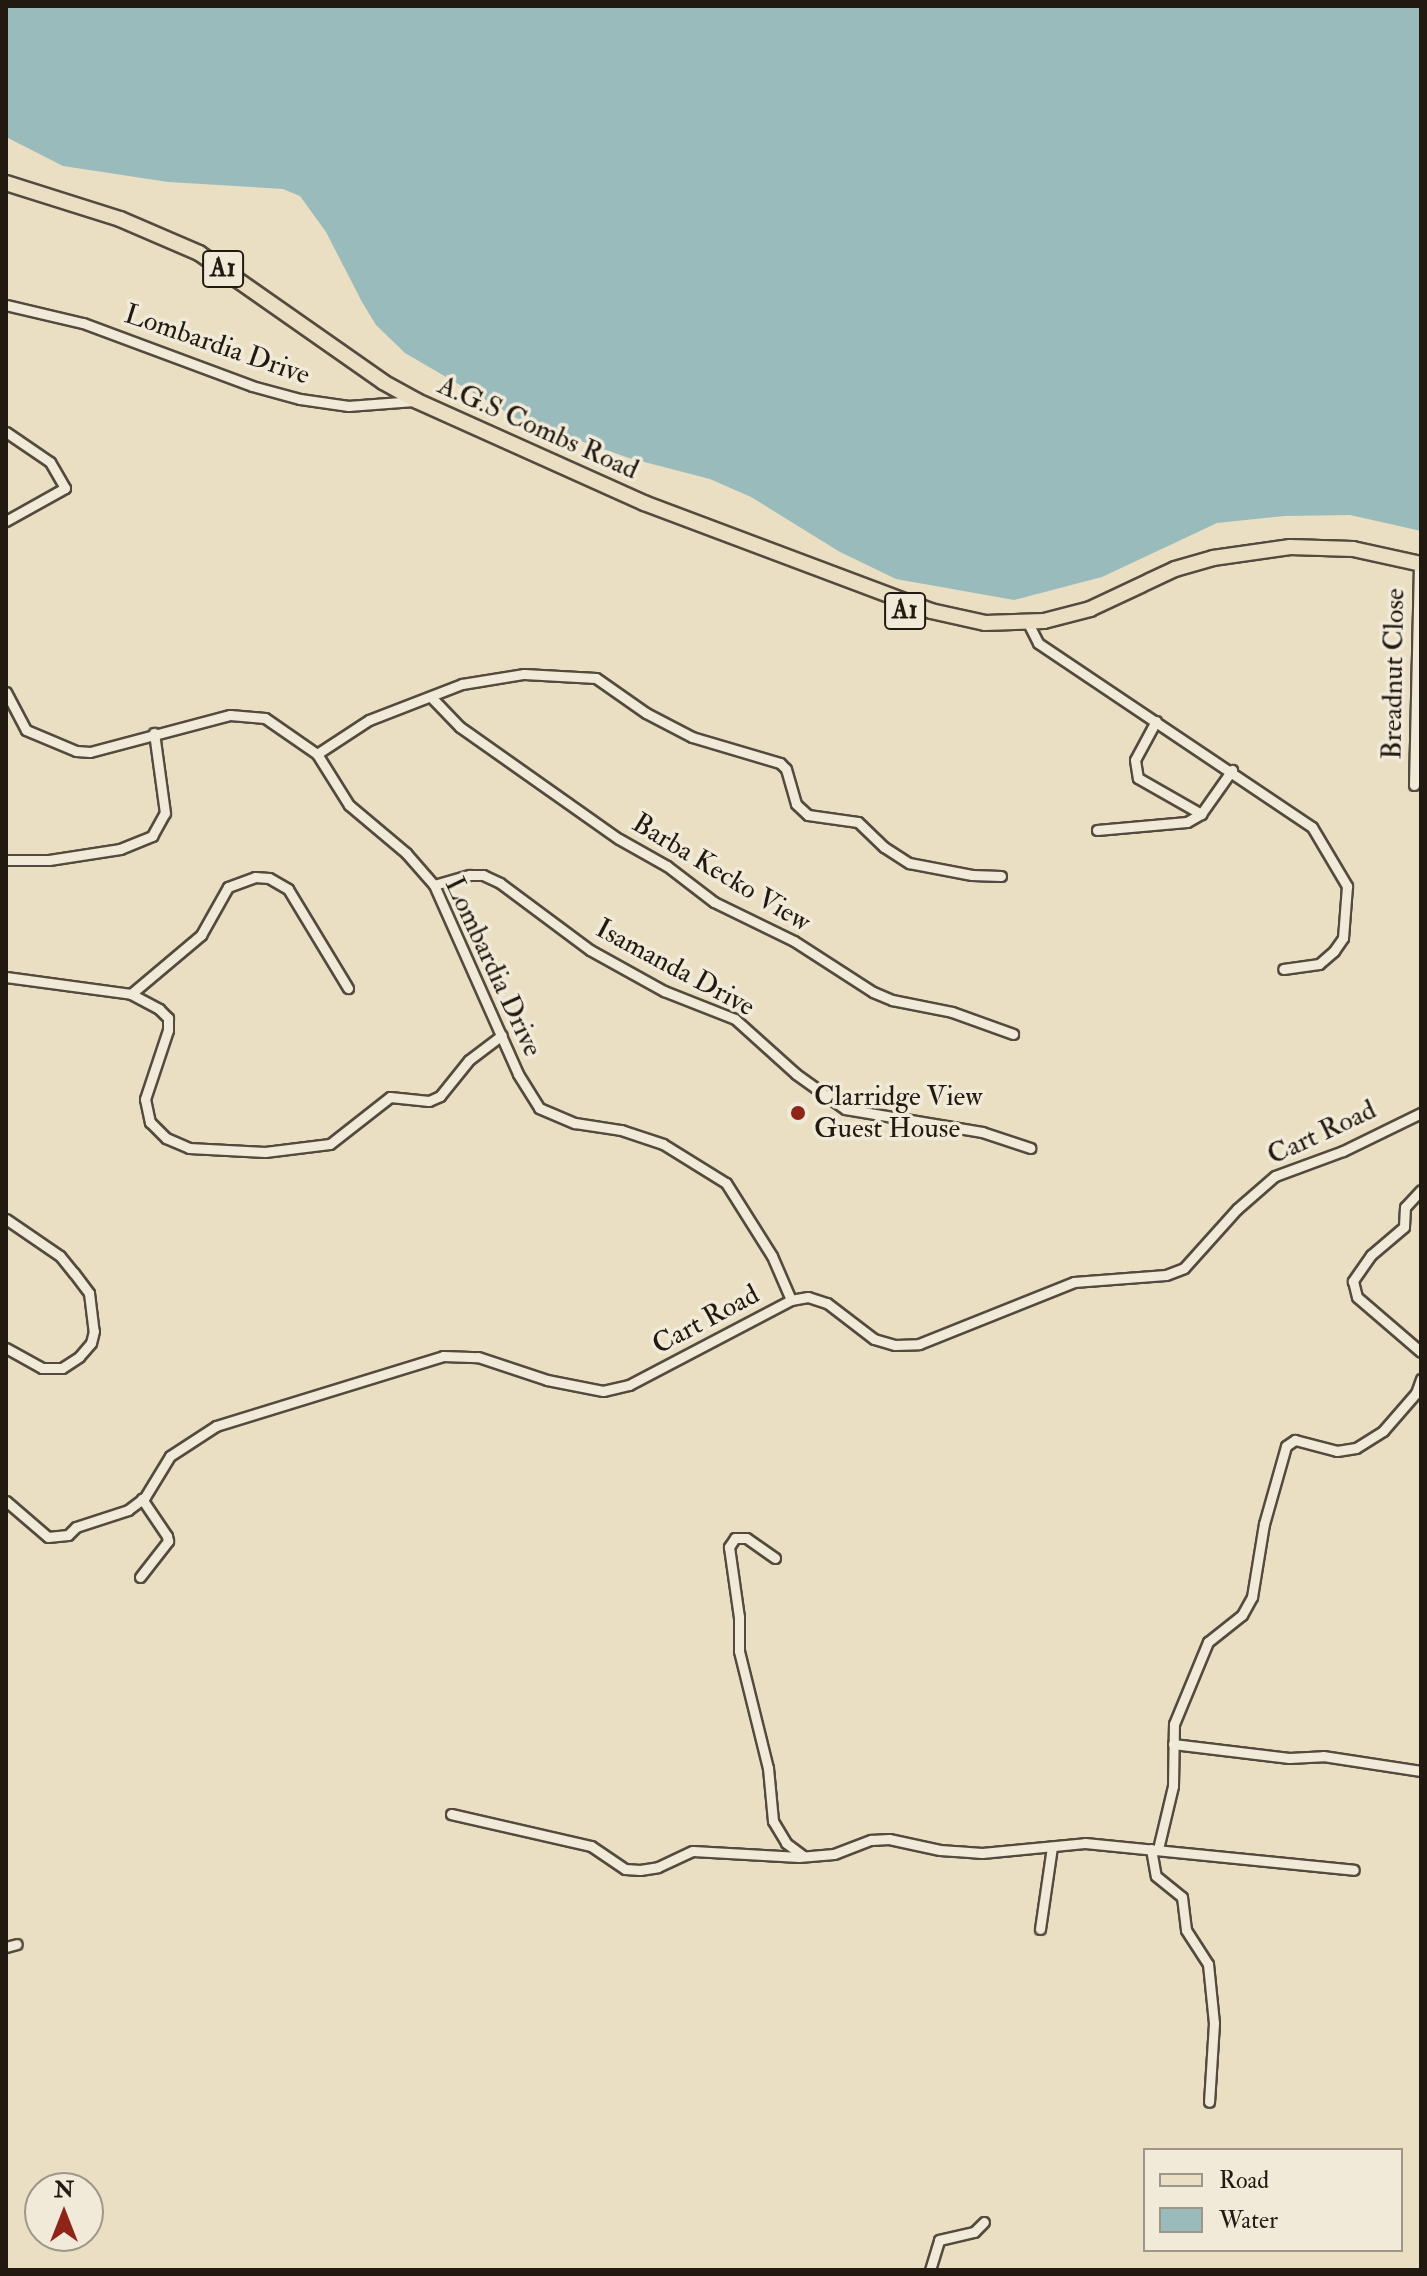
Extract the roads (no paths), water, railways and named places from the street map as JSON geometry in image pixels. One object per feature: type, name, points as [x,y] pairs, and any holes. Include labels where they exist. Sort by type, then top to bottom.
[{"type":"main road","name":"A1","points":[[6,183],[120,219],[199,253],[383,382],[417,401]]},
{"type":"main road","name":"A.G.S Combs Road","points":[[417,401],[442,420],[536,465],[733,548],[925,619],[985,629],[1092,614],[1180,575],[1249,558],[1326,553],[1420,568]]},
{"type":"street","name":"Lombardia Drive","points":[[6,305],[95,327],[252,386],[300,399],[348,406],[417,401]]},
{"type":"street","points":[[6,432],[50,462],[65,488],[44,503],[6,521]]},
{"type":"street","name":"Breadnut Close","points":[[1414,785],[1418,740],[1420,568]]},
{"type":"street","points":[[1028,625],[1038,643],[1232,770],[1312,827],[1347,886],[1343,938],[1319,964],[1283,969]]},
{"type":"street","points":[[317,754],[369,720],[462,684],[524,674],[596,678],[646,713],[692,737],[780,763],[786,769],[796,804],[808,815],[858,822],[884,847],[909,863],[972,875],[1001,876]]},
{"type":"street","name":"Lombardia Drive","points":[[6,692],[26,730],[61,747],[90,752],[230,715],[265,718],[317,754],[349,805],[406,853],[434,885],[539,1108],[575,1123],[621,1130],[663,1144],[726,1183],[772,1256],[791,1300]]},
{"type":"street","name":"Barba Kecko View","points":[[432,698],[460,727],[619,839],[667,866],[714,902],[794,941],[873,992],[904,1003],[952,1012],[1013,1034]]},
{"type":"street","points":[[1156,721],[1135,760],[1138,778],[1145,785],[1201,814]]},
{"type":"street","points":[[6,860],[49,860],[120,849],[152,836],[165,813],[154,733]]},
{"type":"street","points":[[1097,830],[1187,822],[1201,814],[1232,770]]},
{"type":"street","name":"Isamanda Drive","points":[[434,885],[470,875],[483,875],[500,883],[590,950],[664,991],[735,1019],[796,1074],[845,1109],[982,1132],[1030,1148]]},
{"type":"street","points":[[131,994],[201,935],[228,887],[255,877],[269,878],[288,889],[348,988]]},
{"type":"street","points":[[6,977],[131,994],[144,999],[168,1018],[168,1030],[145,1099],[150,1122],[166,1138],[189,1148],[265,1152],[330,1144],[390,1097],[429,1101],[440,1096],[469,1060],[502,1035]]},
{"type":"street","name":"Cart Road","points":[[6,1501],[22,1511],[48,1537],[58,1538],[76,1527],[128,1510],[142,1499],[170,1456],[216,1426],[443,1356],[478,1357],[547,1380],[603,1391],[629,1385],[791,1300],[808,1297],[827,1303],[874,1339],[895,1345],[919,1344],[1074,1282],[1166,1275],[1184,1268],[1237,1209],[1275,1176],[1343,1151],[1421,1113]]},
{"type":"street","points":[[1421,1190],[1405,1207],[1404,1227],[1371,1255],[1353,1281],[1357,1297],[1421,1352]]},
{"type":"street","points":[[6,1219],[48,1247],[74,1273],[89,1293],[94,1331],[91,1343],[79,1357],[62,1368],[42,1368],[6,1348]]},
{"type":"street","points":[[1209,2102],[1214,2023],[1208,1964],[1186,1930],[1182,1897],[1156,1876],[1154,1849],[1173,1786],[1174,1724],[1208,1642],[1242,1615],[1252,1597],[1264,1524],[1286,1446],[1295,1440],[1337,1451],[1356,1448],[1383,1431],[1416,1393],[1421,1379]]},
{"type":"street","points":[[140,1577],[168,1541],[142,1499]]},
{"type":"street","points":[[775,1558],[746,1538],[735,1538],[729,1547],[739,1617],[739,1651],[768,1768],[773,1821],[786,1843],[803,1856]]},
{"type":"street","points":[[1173,1744],[1289,1758],[1323,1756],[1421,1771]]},
{"type":"street","points":[[451,1814],[591,1846],[625,1869],[640,1870],[658,1867],[693,1851],[803,1856],[834,1854],[871,1840],[889,1839],[940,1850],[982,1853],[1085,1843],[1354,1870]]},
{"type":"street","points":[[1040,1929],[1052,1847]]},
{"type":"street","points":[[6,1947],[17,1944]]},
{"type":"street","points":[[930,2270],[939,2240],[974,2232],[984,2222]]},
{"type":"water","points":[[6,6],[1421,6],[1421,531],[1350,515],[1285,516],[1217,523],[1102,577],[1014,600],[896,579],[840,552],[751,497],[710,479],[629,458],[518,419],[405,353],[376,325],[326,232],[300,196],[283,189],[168,182],[63,166],[6,137]]},
{"type":"place","name":"Clarridge View Guest House","points":[[798,1113]]}]
